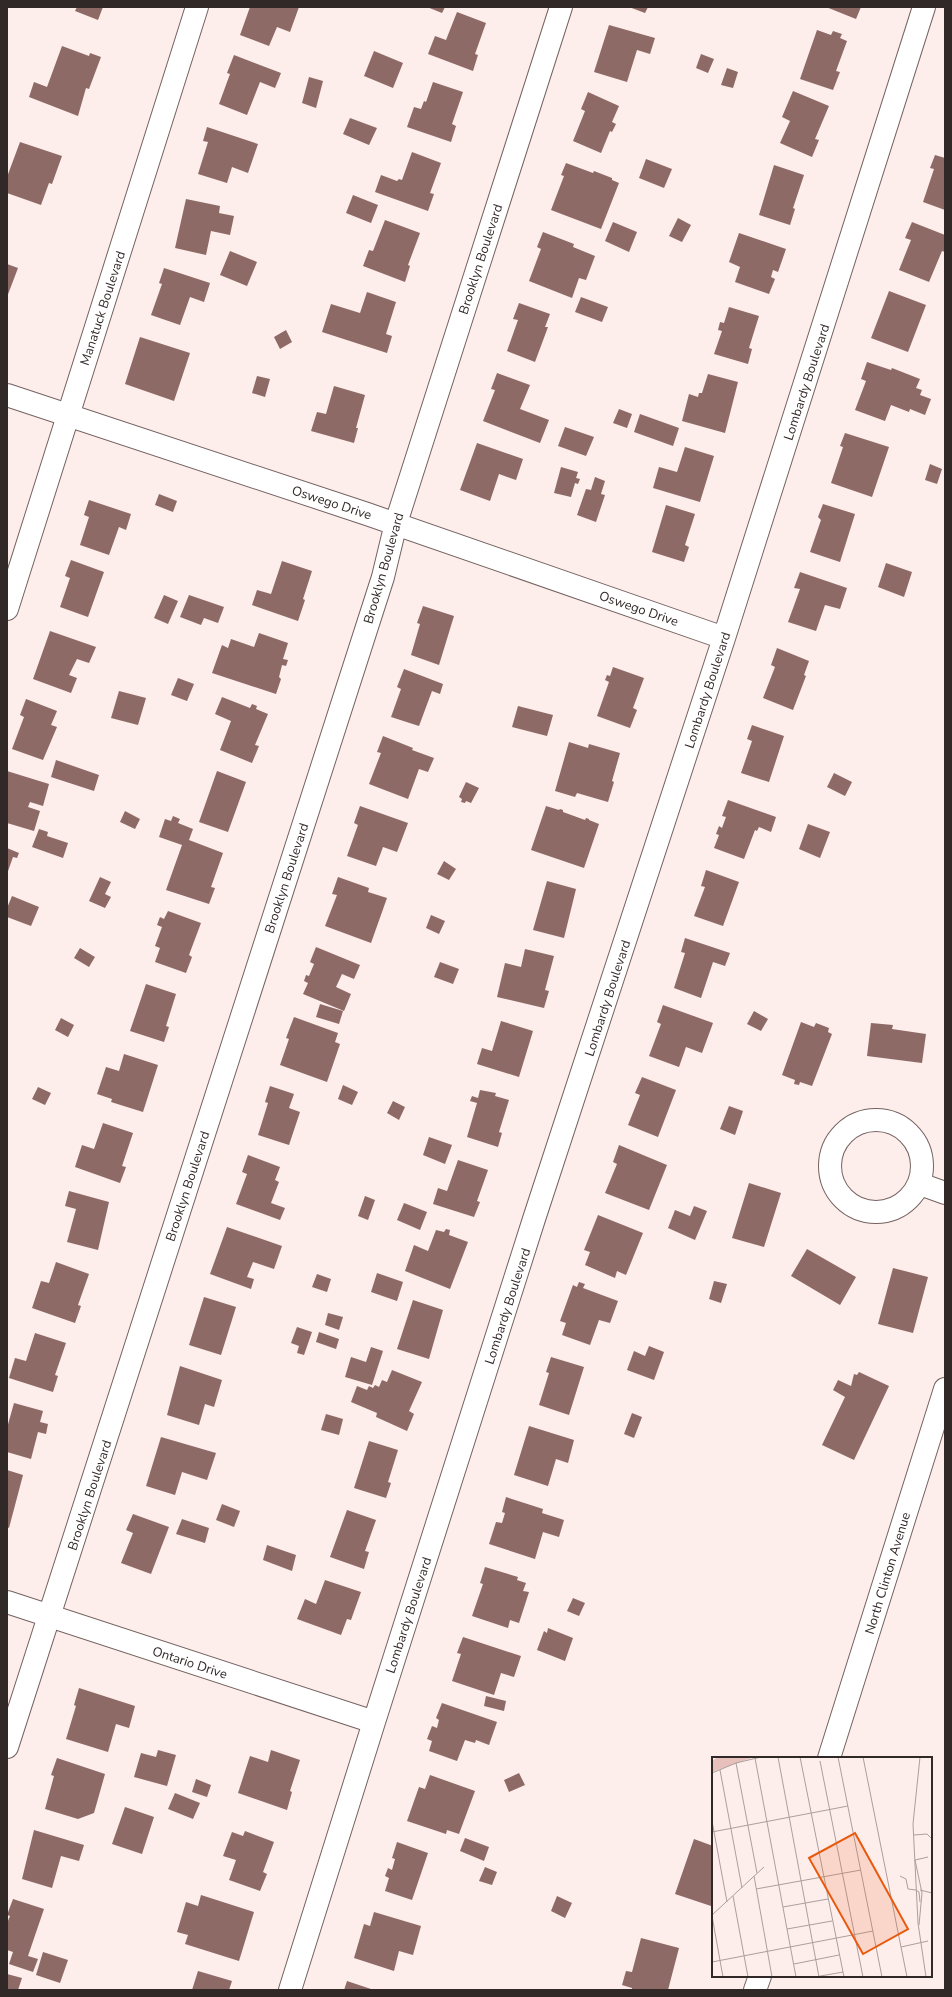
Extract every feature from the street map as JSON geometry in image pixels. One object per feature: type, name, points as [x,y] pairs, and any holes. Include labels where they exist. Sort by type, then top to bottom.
[{"type":"street","name":"Manatuck Boulevard","points":[[7,609],[197,7]]},
{"type":"street","name":"Brooklyn Boulevard","points":[[7,1747],[383,577],[396,523],[561,7]]},
{"type":"street","name":"Lombardy Boulevard","points":[[290,1990],[537,1212],[724,638],[924,7]]},
{"type":"street","name":"Oswego Drive","points":[[7,395],[396,523],[724,638]]},
{"type":"street","points":[[870,1120],[894,1123],[907,1131],[917,1144],[923,1163],[920,1184],[911,1197],[897,1208],[885,1212],[869,1212],[850,1205],[835,1188],[830,1170],[832,1150],[841,1135],[855,1124],[870,1120]]},
{"type":"street","points":[[920,1184],[945,1193]]},
{"type":"street","name":"North Clinton Avenue","points":[[829,1757],[945,1389]]},
{"type":"street","name":"Ontario Drive","points":[[7,1602],[374,1722]]},
{"type":"street","points":[[755,1990],[760,1977]]},
{"type":"building","points":[[77,7],[103,7],[98,20],[75,11]]},
{"type":"building","points":[[250,7],[299,7],[290,32],[277,27],[269,46],[240,35]]},
{"type":"building","points":[[427,7],[445,7],[442,13]]},
{"type":"building","points":[[629,7],[648,7],[645,13]]},
{"type":"building","points":[[826,7],[861,7],[856,19]]},
{"type":"building","points":[[457,12],[486,23],[475,54],[478,55],[473,71],[428,54],[435,36],[446,40]]},
{"type":"building","points":[[609,25],[655,38],[650,54],[637,50],[627,82],[594,72]]},
{"type":"building","points":[[817,30],[831,35],[833,31],[842,34],[840,38],[847,41],[836,71],[840,72],[833,90],[800,79]]},
{"type":"building","points":[[62,46],[89,56],[90,53],[101,57],[89,89],[86,88],[78,116],[29,97],[34,82],[47,87]]},
{"type":"building","points":[[374,51],[403,63],[393,88],[364,76]]},
{"type":"building","points":[[701,54],[714,59],[708,73],[696,68]]},
{"type":"building","points":[[234,55],[281,73],[275,88],[260,82],[247,115],[219,104],[230,74],[227,73]]},
{"type":"building","points":[[727,68],[738,72],[733,88],[721,85]]},
{"type":"building","points":[[309,77],[323,81],[316,108],[302,103]]},
{"type":"building","points":[[433,82],[463,92],[452,124],[456,126],[451,142],[407,127],[414,107],[421,109],[424,101],[426,102]]},
{"type":"building","points":[[793,91],[829,106],[815,139],[819,140],[812,157],[780,143],[790,121],[782,117]]},
{"type":"building","points":[[588,92],[619,106],[612,122],[616,124],[612,132],[610,131],[601,153],[573,141],[585,111],[581,109]]},
{"type":"building","points":[[350,118],[377,128],[369,145],[343,134]]},
{"type":"building","points":[[207,127],[258,144],[248,173],[232,167],[227,183],[198,174],[208,142],[203,141]]},
{"type":"building","points":[[20,142],[62,156],[52,184],[49,183],[41,205],[7,193],[7,177]]},
{"type":"building","points":[[412,152],[441,163],[430,193],[434,194],[428,211],[375,192],[381,175],[397,181],[399,179],[402,180]]},
{"type":"building","points":[[935,155],[945,158],[945,210],[923,202],[934,169],[930,168]]},
{"type":"building","points":[[646,159],[672,169],[664,188],[639,178]]},
{"type":"building","points":[[566,163],[593,173],[594,171],[612,178],[612,180],[619,183],[601,229],[551,210],[564,176],[561,175]]},
{"type":"building","points":[[774,165],[804,175],[793,208],[795,209],[790,225],[759,215]]},
{"type":"building","points":[[353,195],[378,205],[371,223],[346,213]]},
{"type":"building","points":[[186,199],[220,206],[219,213],[234,216],[230,235],[211,231],[206,255],[175,248]]},
{"type":"building","points":[[678,218],[691,225],[682,242],[669,236]]},
{"type":"building","points":[[385,220],[420,233],[408,265],[410,266],[405,282],[363,266],[369,250],[373,251]]},
{"type":"building","points":[[613,222],[637,232],[629,252],[605,241]]},
{"type":"building","points":[[912,222],[945,235],[945,252],[942,251],[929,282],[899,270],[911,240],[905,238]]},
{"type":"building","points":[[543,232],[574,244],[573,247],[595,256],[586,280],[579,278],[572,298],[529,281],[541,249],[537,247]]},
{"type":"building","points":[[739,233],[786,249],[778,272],[773,270],[771,277],[775,279],[769,294],[735,282],[740,267],[729,262]]},
{"type":"building","points":[[230,251],[257,262],[247,286],[220,275]]},
{"type":"building","points":[[7,264],[18,268],[7,297]]},
{"type":"building","points":[[164,268],[210,283],[204,302],[190,297],[180,325],[151,315],[162,284],[159,283]]},
{"type":"building","points":[[889,291],[926,305],[908,352],[871,338]]},
{"type":"building","points":[[367,292],[396,302],[386,334],[392,336],[387,353],[322,332],[331,304],[360,313]]},
{"type":"building","points":[[581,297],[608,307],[602,322],[575,312]]},
{"type":"building","points":[[519,303],[550,314],[545,327],[548,327],[535,362],[507,351],[518,320],[513,319]]},
{"type":"building","points":[[729,307],[759,316],[749,348],[752,349],[748,364],[714,354],[722,331],[718,330],[720,322],[724,323]]},
{"type":"building","points":[[286,330],[292,342],[280,349],[274,337]]},
{"type":"building","points":[[140,337],[190,353],[174,401],[125,384]]},
{"type":"building","points":[[867,362],[891,370],[892,368],[920,379],[916,388],[922,390],[920,395],[931,399],[925,415],[910,409],[909,412],[891,405],[885,421],[855,410],[866,381],[861,379]]},
{"type":"building","points":[[497,373],[530,385],[520,409],[549,420],[540,443],[483,421],[495,390],[491,389]]},
{"type":"building","points":[[708,374],[738,382],[725,433],[682,421],[689,394],[698,397],[699,393],[702,393]]},
{"type":"building","points":[[257,376],[270,379],[265,397],[252,393]]},
{"type":"building","points":[[334,386],[365,395],[356,428],[358,428],[354,443],[311,431],[317,412],[326,414]]},
{"type":"building","points":[[619,409],[632,414],[627,428],[613,423]]},
{"type":"building","points":[[640,414],[679,428],[673,446],[634,432]]},
{"type":"building","points":[[565,427],[594,437],[586,456],[558,446]]},
{"type":"building","points":[[845,433],[889,447],[872,497],[831,483],[843,447],[840,446]]},
{"type":"building","points":[[477,443],[523,459],[516,480],[499,474],[490,501],[460,490]]},
{"type":"building","points":[[685,447],[714,456],[700,502],[653,488],[659,467],[677,472]]},
{"type":"building","points":[[930,464],[942,469],[937,484],[925,480]]},
{"type":"building","points":[[561,467],[578,472],[576,478],[580,479],[578,484],[575,483],[571,497],[554,493]]},
{"type":"building","points":[[595,477],[605,481],[601,494],[605,495],[596,522],[577,515],[586,489],[591,490]]},
{"type":"building","points":[[159,494],[177,501],[173,512],[155,505]]},
{"type":"building","points":[[89,500],[131,514],[126,530],[119,527],[109,555],[80,545],[89,517],[84,515]]},
{"type":"building","points":[[823,504],[855,514],[840,562],[810,552],[821,520],[818,517]]},
{"type":"building","points":[[666,505],[695,514],[685,545],[689,547],[684,562],[652,552]]},
{"type":"building","points":[[71,560],[104,572],[88,617],[60,607],[70,578],[65,576]]},
{"type":"building","points":[[282,561],[312,571],[298,621],[252,605],[257,590],[271,594]]},
{"type":"building","points":[[886,563],[912,572],[904,597],[878,587]]},
{"type":"building","points":[[800,572],[847,588],[840,609],[825,605],[816,631],[788,622],[800,589],[794,588]]},
{"type":"building","points":[[164,595],[178,601],[168,624],[154,618]]},
{"type":"building","points":[[189,595],[224,607],[218,623],[204,618],[201,625],[180,617]]},
{"type":"building","points":[[423,606],[454,616],[439,665],[411,655],[420,624],[417,623]]},
{"type":"building","points":[[50,631],[96,647],[89,663],[77,659],[69,675],[77,678],[71,693],[33,679]]},
{"type":"building","points":[[259,633],[288,643],[283,659],[288,660],[286,666],[282,665],[279,677],[281,679],[276,694],[212,673],[222,645],[228,648],[231,639],[254,647]]},
{"type":"building","points":[[777,648],[809,661],[804,675],[806,676],[793,710],[763,698],[775,667],[771,665]]},
{"type":"building","points":[[613,667],[644,678],[633,708],[637,710],[630,728],[597,716],[609,682],[605,680],[607,675],[610,676]]},
{"type":"building","points":[[404,669],[443,684],[440,694],[432,691],[419,726],[391,717],[401,689],[397,687]]},
{"type":"building","points":[[178,678],[194,684],[187,701],[171,695]]},
{"type":"building","points":[[119,691],[146,698],[138,725],[111,718]]},
{"type":"building","points":[[222,697],[250,708],[252,704],[257,706],[256,709],[268,714],[255,745],[259,746],[252,763],[220,750],[231,721],[215,714]]},
{"type":"building","points":[[26,699],[57,711],[51,725],[57,727],[43,760],[12,749],[24,717],[20,715]]},
{"type":"building","points":[[518,706],[553,715],[547,736],[512,727]]},
{"type":"building","points":[[752,725],[784,736],[769,782],[741,773],[752,741],[747,739]]},
{"type":"building","points":[[383,736],[413,748],[412,750],[434,758],[428,772],[419,769],[408,799],[369,784],[381,753],[377,752]]},
{"type":"building","points":[[569,742],[588,748],[589,744],[620,753],[608,802],[577,793],[575,797],[555,791]]},
{"type":"building","points":[[56,760],[99,775],[94,791],[51,777]]},
{"type":"building","points":[[7,771],[49,784],[43,806],[30,802],[28,807],[40,811],[34,831],[7,823]]},
{"type":"building","points":[[217,771],[246,782],[228,832],[199,822]]},
{"type":"building","points":[[834,773],[852,782],[845,796],[827,787]]},
{"type":"building","points":[[466,782],[479,788],[471,803],[466,801],[465,803],[461,802],[462,799],[459,797]]},
{"type":"building","points":[[728,800],[776,817],[771,832],[759,827],[757,831],[755,830],[744,859],[714,848],[719,835],[716,834],[719,826],[722,828],[726,817],[722,816]]},
{"type":"building","points":[[360,806],[408,823],[397,852],[383,847],[376,866],[347,856],[358,825],[354,823]]},
{"type":"building","points":[[546,806],[563,810],[563,812],[585,820],[586,818],[589,819],[599,824],[584,868],[531,850]]},
{"type":"building","points":[[125,811],[140,819],[135,829],[120,822]]},
{"type":"building","points":[[173,816],[180,819],[178,823],[193,829],[189,840],[223,853],[211,887],[215,888],[209,904],[166,890],[182,845],[159,837],[165,819],[171,821]]},
{"type":"building","points":[[808,824],[830,832],[820,858],[799,849]]},
{"type":"building","points":[[39,829],[48,832],[47,836],[68,843],[63,858],[32,847]]},
{"type":"building","points":[[7,848],[19,853],[17,858],[13,857],[7,874]]},
{"type":"building","points":[[444,861],[456,869],[449,880],[437,874]]},
{"type":"building","points":[[706,870],[739,882],[723,926],[694,916],[705,887],[701,886]]},
{"type":"building","points":[[100,877],[111,882],[105,894],[111,897],[105,908],[89,901]]},
{"type":"building","points":[[338,877],[369,888],[368,892],[387,898],[371,943],[325,926],[337,895],[332,894]]},
{"type":"building","points":[[547,881],[576,889],[564,938],[533,930]]},
{"type":"building","points":[[12,896],[39,907],[31,926],[7,917],[7,908]]},
{"type":"building","points":[[168,911],[201,923],[189,955],[192,957],[186,973],[155,962],[160,948],[155,946],[162,927],[157,925],[160,917],[164,919]]},
{"type":"building","points":[[431,915],[445,921],[439,934],[426,928]]},
{"type":"building","points":[[685,938],[730,953],[725,966],[713,962],[701,998],[674,988],[685,953],[681,952]]},
{"type":"building","points":[[316,947],[360,965],[354,979],[342,974],[336,987],[351,994],[344,1011],[303,994],[308,983],[304,981],[306,975],[309,976],[314,964],[310,962]]},
{"type":"building","points":[[80,948],[95,957],[89,967],[74,958]]},
{"type":"building","points":[[525,949],[554,956],[545,990],[549,991],[544,1008],[497,997],[505,963],[521,967]]},
{"type":"building","points":[[440,962],[459,969],[453,984],[434,977]]},
{"type":"building","points":[[146,984],[176,994],[166,1026],[169,1027],[164,1042],[130,1031]]},
{"type":"building","points":[[320,1004],[343,1011],[339,1024],[316,1017]]},
{"type":"building","points":[[663,1005],[713,1023],[702,1053],[686,1047],[679,1067],[649,1056],[661,1024],[657,1022]]},
{"type":"building","points":[[754,1011],[768,1019],[761,1031],[747,1024]]},
{"type":"building","points":[[294,1017],[338,1033],[335,1042],[340,1044],[327,1082],[280,1065],[289,1039],[286,1038]]},
{"type":"building","points":[[61,1018],[74,1025],[68,1037],[55,1030]]},
{"type":"building","points":[[501,1021],[533,1031],[519,1077],[477,1064],[482,1048],[492,1051]]},
{"type":"building","points":[[801,1022],[814,1027],[816,1023],[829,1028],[828,1032],[832,1034],[812,1086],[800,1082],[799,1085],[794,1084],[795,1080],[782,1075]]},
{"type":"building","points":[[871,1023],[893,1025],[892,1029],[926,1034],[922,1063],[867,1056]]},
{"type":"building","points":[[124,1054],[158,1065],[143,1112],[111,1102],[112,1099],[97,1094],[106,1067],[119,1071]]},
{"type":"building","points":[[642,1077],[676,1090],[658,1137],[628,1125],[640,1095],[635,1093]]},
{"type":"building","points":[[343,1085],[358,1092],[352,1105],[338,1099]]},
{"type":"building","points":[[270,1086],[294,1094],[289,1108],[300,1112],[289,1145],[258,1135],[268,1103],[265,1102]]},
{"type":"building","points":[[38,1087],[51,1093],[45,1105],[32,1099]]},
{"type":"building","points":[[480,1090],[496,1093],[495,1096],[509,1100],[499,1132],[502,1133],[498,1147],[467,1137],[477,1103],[470,1101],[472,1096],[478,1098]]},
{"type":"building","points":[[393,1101],[405,1107],[399,1120],[387,1113]]},
{"type":"building","points":[[729,1106],[743,1111],[735,1135],[720,1129]]},
{"type":"building","points":[[103,1123],[133,1133],[122,1166],[126,1167],[120,1183],[75,1167],[82,1145],[94,1149]]},
{"type":"building","points":[[429,1137],[452,1145],[445,1164],[423,1155]]},
{"type":"building","points":[[619,1145],[667,1165],[649,1210],[605,1193],[617,1164],[613,1162]]},
{"type":"building","points":[[248,1155],[280,1167],[275,1180],[279,1182],[271,1203],[285,1208],[280,1220],[236,1204],[247,1174],[242,1172]]},
{"type":"building","points":[[458,1160],[488,1170],[477,1201],[480,1202],[474,1217],[433,1204],[438,1188],[447,1191]]},
{"type":"building","points":[[749,1183],[781,1193],[764,1247],[732,1238]]},
{"type":"building","points":[[69,1191],[109,1202],[98,1250],[67,1242],[76,1209],[65,1206]]},
{"type":"building","points":[[365,1196],[375,1200],[368,1220],[358,1216]]},
{"type":"building","points":[[404,1203],[427,1212],[420,1230],[397,1220]]},
{"type":"building","points":[[694,1206],[707,1211],[695,1240],[668,1228],[675,1210],[690,1216]]},
{"type":"building","points":[[598,1215],[643,1233],[626,1275],[617,1271],[615,1278],[585,1265],[590,1252],[584,1250]]},
{"type":"building","points":[[227,1227],[282,1246],[274,1269],[253,1262],[247,1277],[254,1279],[251,1289],[210,1274]]},
{"type":"building","points":[[446,1229],[450,1230],[449,1235],[468,1242],[450,1289],[405,1271],[414,1245],[428,1251],[436,1230],[444,1232]]},
{"type":"building","points":[[807,1249],[856,1277],[840,1305],[791,1276]]},
{"type":"building","points":[[56,1262],[89,1274],[78,1305],[81,1306],[75,1323],[32,1308],[41,1281],[49,1283]]},
{"type":"building","points":[[893,1268],[928,1277],[913,1333],[878,1324]]},
{"type":"building","points":[[377,1273],[403,1282],[397,1301],[371,1292]]},
{"type":"building","points":[[317,1274],[331,1279],[327,1292],[312,1287]]},
{"type":"building","points":[[714,1281],[727,1284],[721,1303],[709,1299]]},
{"type":"building","points":[[579,1282],[585,1284],[583,1288],[618,1301],[610,1323],[599,1320],[590,1345],[562,1335],[566,1323],[560,1321],[573,1285],[577,1287]]},
{"type":"building","points":[[204,1297],[236,1307],[221,1355],[189,1345]]},
{"type":"building","points":[[413,1300],[443,1310],[429,1359],[397,1349]]},
{"type":"building","points":[[328,1313],[343,1317],[339,1330],[325,1325]]},
{"type":"building","points":[[297,1327],[312,1332],[304,1355],[297,1353],[299,1346],[291,1343]]},
{"type":"building","points":[[319,1332],[339,1339],[336,1349],[316,1342]]},
{"type":"building","points":[[35,1333],[66,1343],[55,1375],[58,1376],[53,1392],[9,1378],[15,1358],[26,1361]]},
{"type":"building","points":[[649,1346],[664,1352],[654,1380],[627,1370],[634,1351],[645,1356]]},
{"type":"building","points":[[371,1347],[383,1351],[372,1385],[345,1377],[351,1357],[366,1362]]},
{"type":"building","points":[[551,1357],[584,1367],[569,1415],[539,1405],[549,1373],[546,1372]]},
{"type":"building","points":[[180,1366],[222,1380],[214,1407],[205,1404],[199,1425],[167,1415]]},
{"type":"building","points":[[392,1370],[422,1382],[409,1411],[414,1414],[407,1431],[376,1417],[377,1413],[351,1402],[357,1386],[367,1390],[369,1386],[373,1388],[375,1385],[379,1387],[382,1380],[387,1382]]},
{"type":"building","points":[[859,1372],[889,1386],[854,1460],[822,1445],[845,1397],[833,1390],[838,1380],[851,1386],[854,1374],[857,1375]]},
{"type":"building","points":[[14,1403],[43,1411],[40,1422],[48,1424],[46,1434],[38,1432],[31,1459],[7,1452],[7,1428]]},
{"type":"building","points":[[632,1413],[642,1417],[634,1438],[624,1434]]},
{"type":"building","points":[[326,1414],[343,1419],[339,1435],[321,1430]]},
{"type":"building","points":[[529,1426],[574,1440],[568,1463],[556,1459],[548,1486],[514,1475]]},
{"type":"building","points":[[161,1437],[216,1453],[207,1480],[182,1472],[175,1495],[146,1486]]},
{"type":"building","points":[[369,1441],[398,1450],[388,1482],[391,1483],[386,1498],[354,1488]]},
{"type":"building","points":[[7,1470],[23,1475],[9,1528],[7,1527]]},
{"type":"building","points":[[506,1497],[543,1509],[542,1513],[564,1520],[559,1537],[543,1532],[535,1559],[489,1544],[496,1522],[502,1523],[505,1513],[502,1512]]},
{"type":"building","points":[[222,1504],[240,1511],[234,1527],[216,1520]]},
{"type":"building","points":[[347,1510],[376,1520],[365,1551],[369,1552],[364,1569],[330,1557]]},
{"type":"building","points":[[133,1514],[169,1527],[151,1574],[121,1563],[133,1533],[126,1530]]},
{"type":"building","points":[[182,1519],[209,1528],[205,1543],[176,1534]]},
{"type":"building","points":[[267,1545],[296,1555],[292,1571],[263,1560]]},
{"type":"building","points":[[485,1567],[518,1577],[517,1580],[526,1583],[523,1591],[529,1592],[519,1623],[510,1620],[508,1628],[472,1616],[483,1584],[480,1583]]},
{"type":"building","points":[[325,1580],[361,1592],[351,1620],[347,1619],[341,1635],[297,1619],[305,1599],[316,1604]]},
{"type":"building","points":[[573,1598],[585,1603],[579,1616],[567,1611]]},
{"type":"building","points":[[548,1628],[573,1638],[565,1661],[537,1650],[544,1631],[547,1633]]},
{"type":"building","points":[[463,1637],[521,1656],[514,1677],[501,1673],[494,1695],[452,1681],[461,1654],[457,1653]]},
{"type":"building","points":[[79,1688],[135,1706],[129,1728],[116,1724],[108,1752],[66,1739],[76,1706],[74,1705]]},
{"type":"building","points":[[486,1696],[506,1701],[504,1711],[484,1706]]},
{"type":"building","points":[[442,1703],[497,1722],[489,1745],[476,1740],[475,1743],[465,1740],[457,1761],[429,1751],[432,1741],[427,1739],[432,1726],[437,1728],[439,1720],[436,1718]]},
{"type":"building","points":[[158,1750],[176,1755],[167,1786],[134,1777],[141,1753],[156,1757]]},
{"type":"building","points":[[271,1750],[300,1760],[290,1791],[292,1792],[287,1810],[238,1793],[250,1756],[268,1762]]},
{"type":"building","points":[[57,1758],[105,1774],[94,1813],[78,1819],[45,1809],[54,1776],[51,1775]]},
{"type":"building","points":[[519,1773],[525,1785],[509,1792],[504,1780]]},
{"type":"building","points":[[430,1775],[475,1791],[459,1834],[447,1830],[446,1834],[407,1821],[419,1787],[425,1789]]},
{"type":"building","points":[[196,1779],[211,1785],[207,1797],[192,1792]]},
{"type":"building","points":[[175,1793],[200,1803],[193,1819],[168,1809]]},
{"type":"building","points":[[125,1807],[154,1817],[142,1854],[112,1844]]},
{"type":"building","points":[[34,1830],[84,1845],[79,1861],[61,1856],[52,1888],[22,1879]]},
{"type":"building","points":[[245,1831],[274,1842],[263,1872],[267,1874],[260,1891],[229,1880],[236,1860],[223,1856],[232,1832],[243,1836]]},
{"type":"building","points":[[465,1838],[489,1847],[484,1861],[460,1851]]},
{"type":"building","points":[[694,1839],[712,1846],[711,1906],[675,1894]]},
{"type":"building","points":[[397,1842],[428,1853],[412,1900],[385,1891],[389,1878],[385,1876],[388,1868],[392,1870],[395,1859],[392,1858]]},
{"type":"building","points":[[485,1867],[497,1872],[492,1885],[479,1881]]},
{"type":"building","points":[[201,1895],[254,1912],[239,1961],[185,1944],[188,1935],[177,1932],[186,1902],[198,1906]]},
{"type":"building","points":[[557,1896],[572,1903],[565,1918],[551,1911]]},
{"type":"building","points":[[13,1899],[44,1909],[28,1956],[38,1959],[33,1972],[9,1964],[13,1952],[7,1950],[7,1923],[10,1916],[7,1915]]},
{"type":"building","points":[[374,1912],[421,1926],[413,1955],[399,1951],[394,1971],[354,1958],[364,1924],[370,1926]]},
{"type":"building","points":[[641,1938],[679,1948],[668,1990],[632,1990],[632,1988],[622,1985],[626,1971],[632,1972]]},
{"type":"building","points":[[43,1952],[68,1960],[60,1983],[36,1975]]},
{"type":"building","points":[[198,1971],[232,1981],[229,1990],[192,1990]]},
{"type":"building","points":[[7,1974],[22,1978],[18,1990],[7,1990]]},
{"type":"building","points":[[347,1981],[374,1990],[344,1990]]}]
